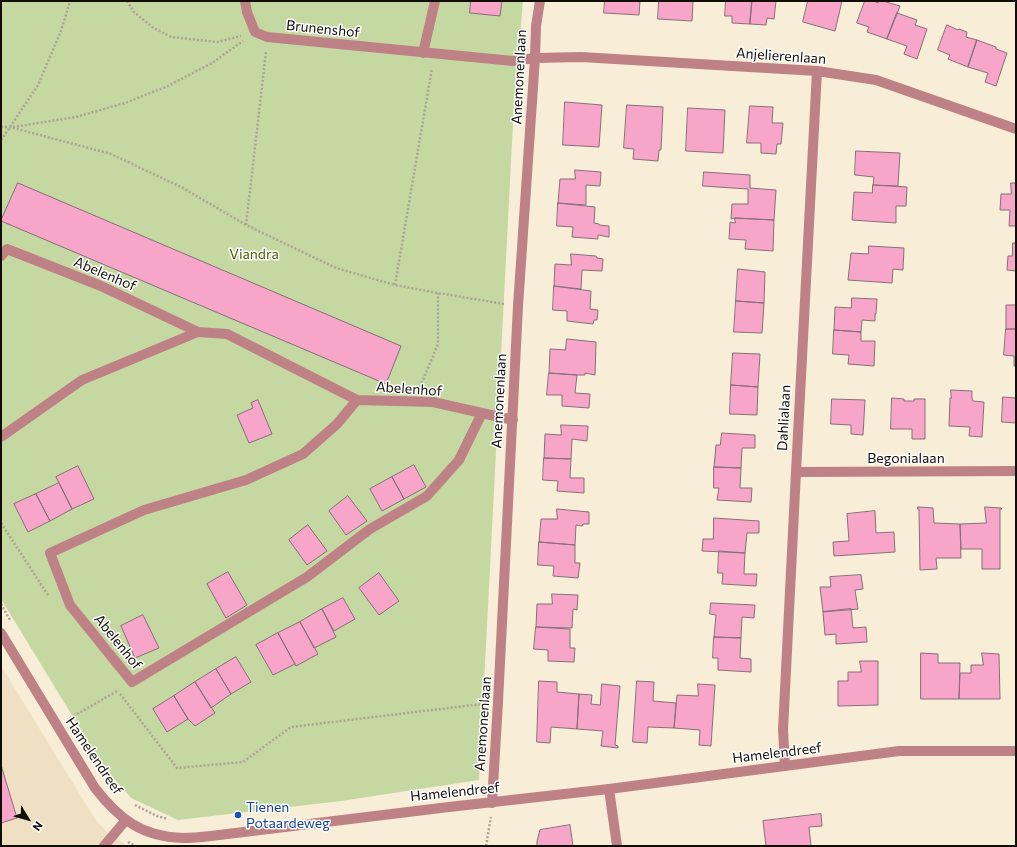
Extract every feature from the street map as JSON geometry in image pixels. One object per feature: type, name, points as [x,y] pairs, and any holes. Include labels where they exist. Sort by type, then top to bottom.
[{"type":"street","points":[[245,1],[247,12],[255,32]]},
{"type":"street","points":[[423,53],[435,1]]},
{"type":"street","name":"Anemonenlaan","points":[[492,802],[518,306],[536,58],[536,26],[540,1]]},
{"type":"street","name":"Brunenshof","points":[[255,32],[267,37],[423,53],[513,61],[536,58]]},
{"type":"street","name":"Anjelierenlaan","points":[[536,58],[581,57],[817,71],[876,80],[1016,129]]},
{"type":"street","name":"Dahlialaan","points":[[785,766],[783,730],[817,71]]},
{"type":"street","name":"Abelenhof","points":[[1,256],[7,249],[101,286],[198,332],[227,334],[357,400],[433,402],[513,420]]},
{"type":"street","name":"Abelenhof","points":[[1,437],[82,380],[198,332]]},
{"type":"street","name":"Abelenhof","points":[[357,400],[337,424],[303,454],[246,480],[144,510],[50,553],[70,605],[132,682],[307,577],[370,529],[427,496],[459,460],[482,413]]},
{"type":"street","name":"Begonialaan","points":[[796,472],[1016,471]]},
{"type":"street","name":"Hamelendreef","points":[[1,633],[95,788],[113,809],[136,827],[165,837],[185,838],[609,789],[899,751],[1016,751]]},
{"type":"street","points":[[609,789],[617,846]]},
{"type":"street","points":[[104,846],[126,820]]},
{"type":"path","points":[[1,140],[38,85],[60,31],[70,1]]},
{"type":"path","points":[[127,1],[134,12],[152,27],[171,37],[218,42],[255,32]]},
{"type":"path","points":[[1,127],[10,127],[76,116],[125,103],[168,86],[212,63],[255,32]]},
{"type":"path","points":[[246,225],[267,37]]},
{"type":"path","points":[[396,285],[435,54]]},
{"type":"path","points":[[10,127],[111,154],[183,188],[246,225],[336,268],[396,285],[518,306]]},
{"type":"path","points":[[414,401],[438,344],[438,293]]},
{"type":"path","points":[[1,523],[49,596]]},
{"type":"path","points":[[1,604],[13,624]]},
{"type":"path","points":[[113,685],[177,768],[243,762],[291,727],[498,702]]},
{"type":"path","points":[[86,709],[118,691]]},
{"type":"path","points":[[70,718],[74,724]]},
{"type":"path","points":[[129,801],[157,816],[170,820]]},
{"type":"path","points":[[486,846],[491,821],[492,802]]},
{"type":"shaded area","points":[[1,666],[95,819],[108,833],[128,846],[1,846]]},
{"type":"green space","name":"Viandra","points":[[1,1],[523,1],[514,104],[479,780],[341,801],[178,820],[131,798],[103,766],[1,599]]},
{"type":"building","points":[[471,1],[502,1],[500,16],[470,13]]},
{"type":"building","points":[[605,1],[640,1],[639,15],[604,13]]},
{"type":"building","points":[[659,1],[693,1],[692,21],[658,19]]},
{"type":"building","points":[[726,1],[752,1],[750,24],[732,23],[732,16],[725,16]]},
{"type":"building","points":[[752,1],[776,1],[774,19],[767,18],[766,25],[750,24]]},
{"type":"building","points":[[808,1],[842,1],[835,31],[803,22]]},
{"type":"building","points":[[865,1],[874,1],[878,3],[879,1],[883,1],[900,6],[887,39],[867,32],[869,27],[857,23]]},
{"type":"building","points":[[897,13],[917,20],[915,25],[927,29],[917,59],[904,54],[907,46],[887,39]]},
{"type":"building","points":[[947,25],[967,32],[966,37],[977,40],[968,67],[948,59],[950,55],[938,50]]},
{"type":"building","points":[[977,40],[1007,53],[996,86],[985,82],[988,73],[968,67]]},
{"type":"building","points":[[565,102],[602,105],[599,147],[563,145]]},
{"type":"building","points":[[627,105],[663,107],[661,150],[659,150],[658,161],[633,159],[634,149],[624,148]]},
{"type":"building","points":[[750,106],[773,107],[772,123],[783,123],[781,144],[777,144],[776,154],[761,153],[761,143],[747,143]]},
{"type":"building","points":[[688,108],[725,110],[723,153],[686,151]]},
{"type":"building","points":[[856,151],[900,153],[898,186],[873,185],[874,177],[855,175]]},
{"type":"building","points":[[575,170],[601,172],[600,186],[586,185],[586,205],[558,203],[560,179],[575,179]]},
{"type":"building","points":[[704,172],[750,175],[750,188],[776,190],[774,220],[731,219],[732,204],[748,204],[748,189],[703,186]]},
{"type":"building","points":[[18,183],[401,346],[386,384],[1,221]]},
{"type":"building","points":[[1011,183],[1016,183],[1016,226],[1009,226],[1010,210],[1000,210],[1001,194],[1011,194]]},
{"type":"building","points":[[873,185],[907,187],[906,206],[896,206],[896,223],[852,220],[854,192],[872,193]]},
{"type":"building","points":[[558,203],[595,207],[594,223],[609,226],[609,237],[598,235],[598,239],[572,237],[573,227],[557,226]]},
{"type":"building","points":[[735,218],[774,220],[773,251],[745,249],[746,240],[729,239],[730,222],[735,223]]},
{"type":"building","points":[[1013,243],[1016,243],[1016,271],[1007,270],[1008,256],[1012,256]]},
{"type":"building","points":[[869,246],[904,248],[903,270],[893,269],[892,283],[848,280],[851,253],[868,254]]},
{"type":"building","points":[[571,254],[596,256],[597,258],[603,259],[602,271],[582,270],[581,289],[554,286],[555,264],[571,265]]},
{"type":"building","points":[[738,269],[765,272],[764,303],[736,301]]},
{"type":"building","points":[[554,286],[591,291],[590,309],[598,310],[597,320],[594,320],[593,324],[567,321],[567,311],[553,310]]},
{"type":"building","points":[[1016,294],[1016,329],[1006,329],[1006,305],[1015,305]]},
{"type":"building","points":[[852,298],[877,299],[875,321],[862,320],[861,332],[834,330],[835,307],[851,308]]},
{"type":"building","points":[[736,301],[764,303],[762,333],[734,332]]},
{"type":"building","points":[[1006,329],[1016,329],[1016,366],[1014,366],[1014,356],[1004,355]]},
{"type":"building","points":[[834,330],[861,332],[861,341],[875,341],[874,366],[848,364],[849,355],[833,354]]},
{"type":"building","points":[[567,339],[596,342],[595,375],[585,373],[585,375],[577,375],[549,373],[550,349],[565,350]]},
{"type":"building","points":[[733,353],[760,354],[758,387],[731,385]]},
{"type":"building","points":[[549,373],[577,375],[575,393],[590,394],[589,408],[562,406],[562,395],[547,395]]},
{"type":"building","points":[[731,385],[758,387],[757,415],[730,414]]},
{"type":"building","points":[[951,390],[972,391],[973,401],[984,402],[982,437],[969,436],[970,427],[949,426]]},
{"type":"building","points":[[1003,397],[1016,398],[1016,423],[1002,422]]},
{"type":"building","points":[[892,398],[904,399],[904,401],[925,399],[925,439],[912,439],[912,429],[891,429]]},
{"type":"building","points":[[832,399],[865,400],[863,435],[851,434],[851,425],[831,424]]},
{"type":"building","points":[[258,400],[272,434],[249,443],[237,415],[253,408],[251,403]]},
{"type":"building","points":[[561,425],[588,426],[587,441],[572,439],[571,459],[544,458],[545,434],[561,435]]},
{"type":"building","points":[[722,433],[755,435],[755,448],[742,448],[741,468],[714,467],[716,445],[720,445]]},
{"type":"building","points":[[544,458],[571,459],[570,478],[584,478],[584,493],[557,491],[558,481],[543,480]]},
{"type":"building","points":[[414,465],[426,487],[404,499],[392,477]]},
{"type":"building","points":[[78,466],[94,499],[72,509],[56,477]]},
{"type":"building","points":[[714,467],[741,468],[740,488],[752,488],[751,502],[717,500],[719,488],[714,488]]},
{"type":"building","points":[[392,477],[404,499],[382,511],[370,489]]},
{"type":"building","points":[[59,483],[72,509],[50,521],[36,494]]},
{"type":"building","points":[[36,494],[50,521],[28,532],[14,504]]},
{"type":"building","points":[[348,496],[367,521],[346,535],[329,511]]},
{"type":"building","points":[[918,507],[933,508],[934,523],[960,524],[961,558],[936,558],[937,569],[920,570]]},
{"type":"building","points":[[985,507],[1002,509],[1000,509],[1000,569],[982,569],[982,549],[961,549],[960,524],[986,523]]},
{"type":"building","points":[[557,509],[589,512],[589,524],[583,524],[582,526],[576,525],[575,545],[539,542],[541,519],[557,519]]},
{"type":"building","points":[[875,511],[876,533],[894,532],[895,552],[834,556],[833,542],[849,541],[847,514]]},
{"type":"building","points":[[714,518],[759,521],[759,533],[747,533],[745,553],[702,551],[703,539],[713,539]]},
{"type":"building","points":[[308,525],[327,551],[307,565],[289,540]]},
{"type":"building","points":[[539,542],[575,545],[575,563],[580,563],[578,578],[553,576],[554,566],[538,565]]},
{"type":"building","points":[[719,551],[745,553],[744,574],[757,574],[756,586],[722,584],[723,573],[718,573]]},
{"type":"building","points":[[228,572],[247,605],[226,618],[207,584]]},
{"type":"building","points":[[379,573],[399,601],[379,615],[359,588]]},
{"type":"building","points":[[861,575],[863,589],[855,590],[858,609],[823,612],[820,587],[831,587],[830,577]]},
{"type":"building","points":[[552,594],[578,595],[577,610],[573,609],[572,628],[536,627],[537,604],[552,604]]},
{"type":"building","points":[[343,598],[355,619],[334,631],[322,609]]},
{"type":"building","points":[[711,603],[755,605],[754,618],[742,617],[741,638],[714,637],[716,615],[710,614]]},
{"type":"building","points":[[322,609],[336,637],[314,648],[300,622]]},
{"type":"building","points":[[851,609],[853,628],[866,627],[867,642],[836,644],[836,634],[825,635],[823,612]]},
{"type":"building","points":[[143,615],[159,648],[135,658],[121,626]]},
{"type":"building","points":[[300,622],[318,654],[296,666],[278,633]]},
{"type":"building","points":[[536,627],[570,629],[570,648],[575,648],[574,662],[548,661],[548,650],[534,649]]},
{"type":"building","points":[[278,633],[295,664],[273,675],[256,645]]},
{"type":"building","points":[[714,637],[741,638],[740,658],[751,659],[751,672],[718,670],[718,658],[713,658]]},
{"type":"building","points":[[921,653],[938,654],[938,663],[960,663],[959,699],[921,699]]},
{"type":"building","points":[[982,653],[999,654],[1000,699],[959,699],[960,673],[971,673],[971,665],[983,665]]},
{"type":"building","points":[[236,657],[251,682],[231,694],[216,669]]},
{"type":"building","points":[[860,661],[878,661],[878,705],[838,706],[838,681],[848,681],[848,672],[861,672]]},
{"type":"building","points":[[216,669],[231,694],[211,708],[195,682]]},
{"type":"building","points":[[539,681],[557,682],[557,692],[579,694],[577,729],[551,727],[550,743],[537,742]]},
{"type":"building","points":[[637,681],[654,682],[653,701],[676,703],[674,728],[648,727],[647,743],[633,742]]},
{"type":"building","points":[[195,682],[215,713],[195,726],[188,719],[174,696]]},
{"type":"building","points":[[602,684],[620,686],[615,745],[618,746],[618,748],[601,746],[603,731],[577,729],[579,694],[592,695],[591,704],[600,705]]},
{"type":"building","points":[[698,684],[715,685],[711,746],[699,745],[700,730],[674,728],[677,695],[698,696]]},
{"type":"building","points":[[174,696],[188,719],[167,732],[153,709]]},
{"type":"building","points":[[1,765],[17,818],[1,823]]},
{"type":"building","points":[[821,814],[822,826],[809,827],[811,846],[766,846],[763,821]]},
{"type":"building","points":[[570,825],[573,846],[537,846],[540,830]]},
{"type":"place","name":"Tienen Potaardeweg","points":[[238,815]]}]
